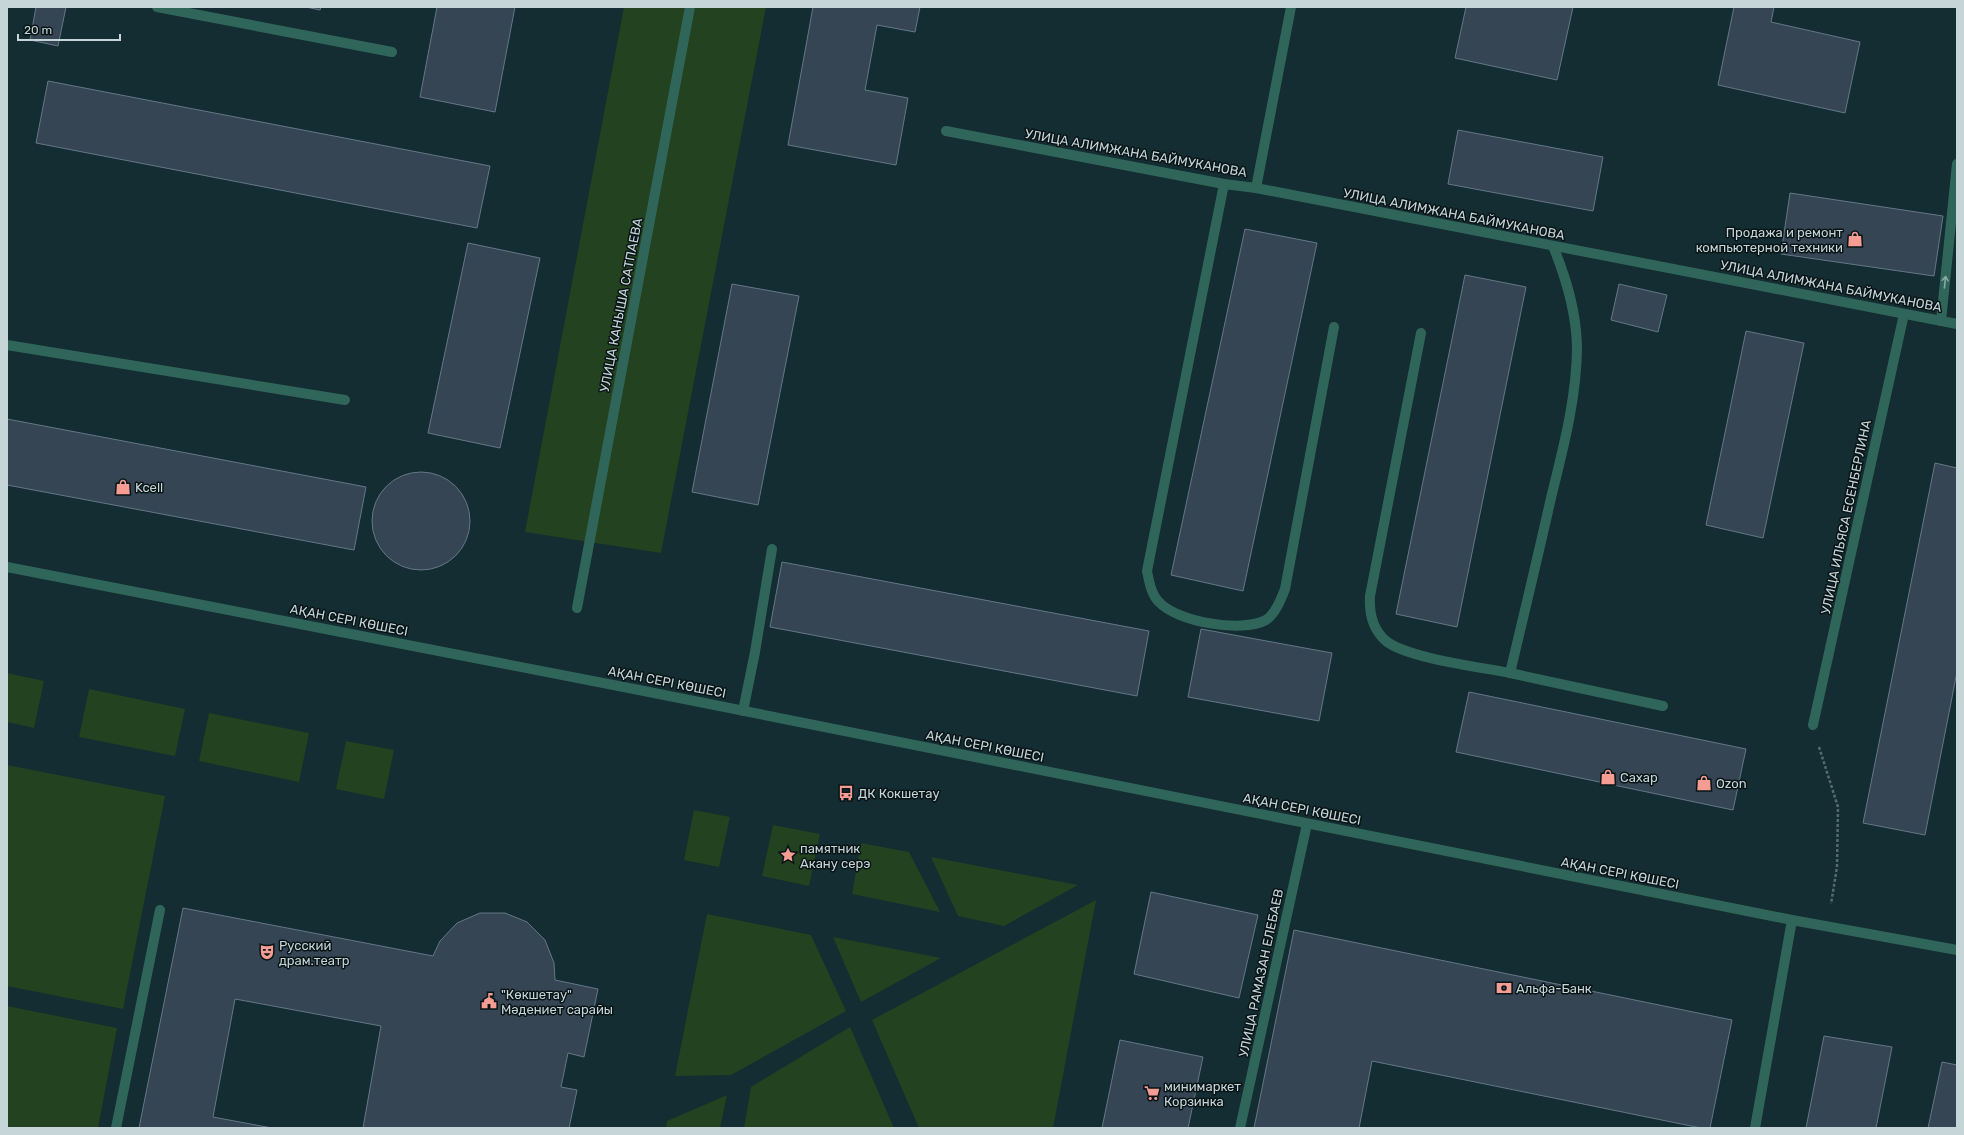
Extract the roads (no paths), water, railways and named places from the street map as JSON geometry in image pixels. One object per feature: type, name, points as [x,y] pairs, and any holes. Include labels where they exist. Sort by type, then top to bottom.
[{"type":"street","points":[[157,7],[392,52]]},
{"type":"street","name":"УЛИЦА КАНЫША САТПАЕВА","points":[[578,608],[690,7]]},
{"type":"street","points":[[1256,188],[1291,7]]},
{"type":"street","name":"УЛИЦА АЛИМЖАНА БАЙМУКАНОВА","points":[[946,132],[1224,184],[1256,188],[1957,324]]},
{"type":"street","points":[[1941,321],[1957,164]]},
{"type":"street","points":[[1224,184],[1147,571],[1150,586],[1158,601],[1171,612],[1188,618],[1232,627],[1252,626],[1267,619],[1278,605],[1285,589],[1334,327]]},
{"type":"street","points":[[1510,673],[1562,454],[1575,384],[1577,345],[1573,309],[1566,278],[1553,246]]},
{"type":"street","name":"УЛИЦА ИЛЬЯСА ЕСЕНБЕРЛИНА","points":[[1813,725],[1904,314]]},
{"type":"street","points":[[1421,333],[1370,596],[1369,610],[1374,626],[1384,640],[1394,646],[1425,656],[1663,706]]},
{"type":"street","points":[[7,345],[346,400]]},
{"type":"street","points":[[743,711],[755,652],[772,549]]},
{"type":"street","name":"АҚАН СЕРІ КӨШЕСІ","points":[[7,567],[743,711],[1792,920],[1957,950]]},
{"type":"street","name":"УЛИЦА РАМАЗАН ЕЛЕБАЕВ","points":[[1240,1128],[1307,824]]},
{"type":"street","points":[[116,1128],[160,910]]},
{"type":"street","points":[[1755,1128],[1792,920]]},
{"type":"place","name":"Продажа и ремонт компьютерной техники","points":[[1855,239]]},
{"type":"place","name":"Kcell","points":[[123,487]]},
{"type":"place","name":"Сахар","points":[[1608,777]]},
{"type":"place","name":"Ozon","points":[[1704,783]]},
{"type":"place","name":"ДК Кокшетау","points":[[846,793]]},
{"type":"place","name":"памятник Акану серэ","points":[[788,855]]},
{"type":"place","name":"Русский драм.театр","points":[[267,952]]},
{"type":"place","name":"Альфа-Банк","points":[[1504,988]]},
{"type":"place","name":"\"Көкшетау\" Мәдениет сарайы","points":[[489,1001]]},
{"type":"place","name":"минимаркет Корзинка","points":[[1152,1093]]}]
